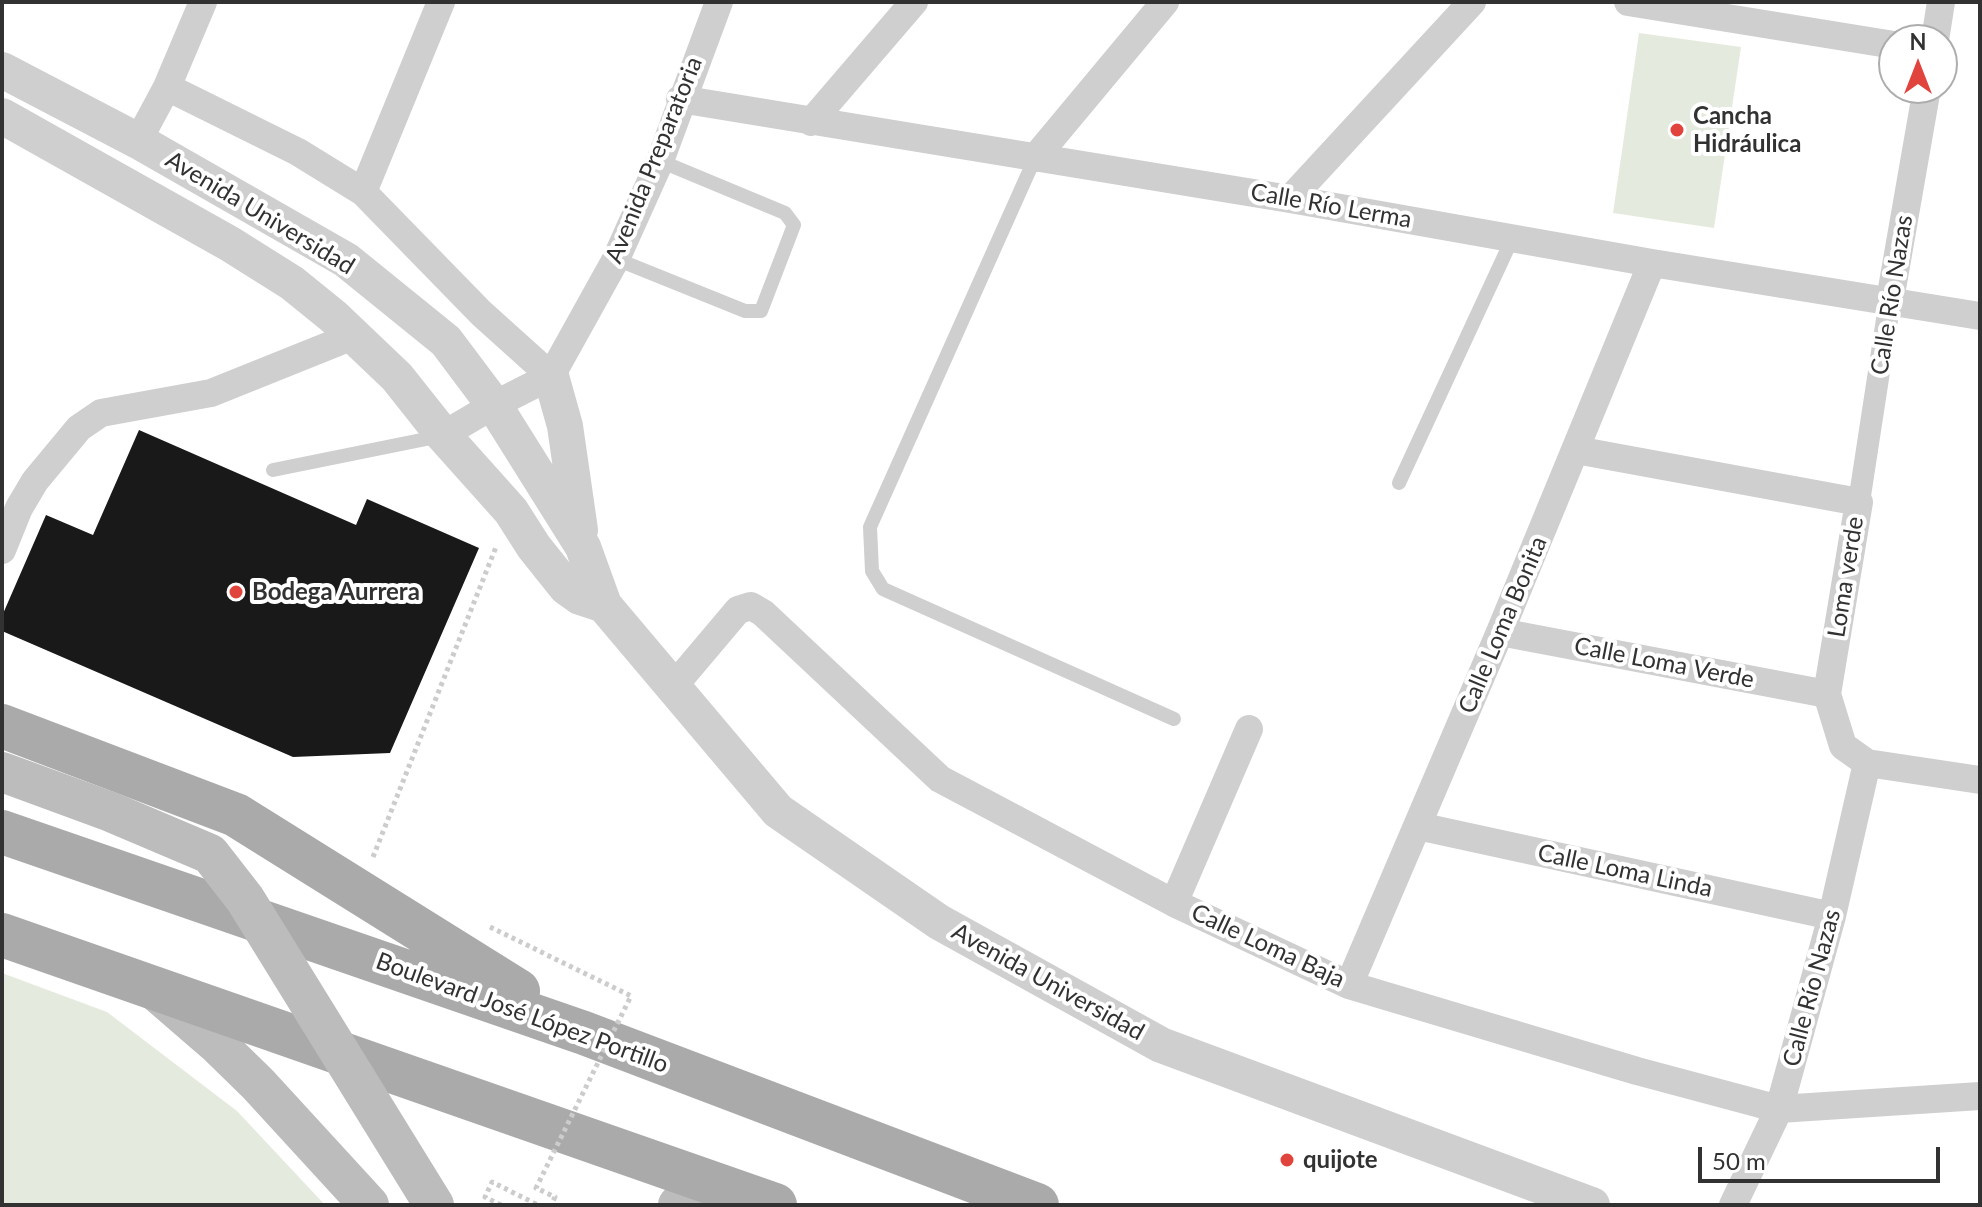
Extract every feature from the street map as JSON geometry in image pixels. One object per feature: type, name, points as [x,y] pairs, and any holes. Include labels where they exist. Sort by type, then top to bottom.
[{"type":"main road","points":[[2,726],[236,815],[584,1033]]},
{"type":"main road","points":[[2,772],[111,812],[210,854],[245,899],[434,1205]]},
{"type":"main road","name":"Boulevard José López Portillo","points":[[2,832],[584,1033],[1037,1205]]},
{"type":"main road","points":[[2,935],[775,1205]]},
{"type":"main road","points":[[148,984],[216,1043],[369,1205]]},
{"type":"main road","points":[[678,1205],[716,1184]]},
{"type":"street","points":[[138,141],[167,87],[203,2]]},
{"type":"street","points":[[363,192],[441,2]]},
{"type":"street","name":"Avenida Preparatoria","points":[[551,376],[616,259],[660,161],[680,99],[719,2]]},
{"type":"street","points":[[811,122],[914,2]]},
{"type":"street","points":[[1035,158],[1165,2]]},
{"type":"street","points":[[1290,199],[1472,2]]},
{"type":"street","points":[[1628,2],[1878,42]]},
{"type":"street","points":[[1938,24],[1941,2]]},
{"type":"street","name":"Avenida Universidad","points":[[2,70],[138,141],[346,260],[446,341],[494,405],[583,547],[604,605],[778,811],[939,922],[1161,1045],[1592,1205]]},
{"type":"street","points":[[167,87],[298,152],[363,192],[481,313],[551,376],[565,426],[583,547]]},
{"type":"street","name":"Calle Río Lerma","points":[[680,99],[1980,316]]},
{"type":"street","name":"Calle Río Nazas","points":[[1859,502],[1924,104]]},
{"type":"street","name":"Avenida Universidad","points":[[2,116],[292,283],[397,377],[443,435],[511,511],[534,547],[566,587],[580,597],[604,605]]},
{"type":"street","name":"Calle Loma Bonita","points":[[1349,985],[1500,632],[1652,263]]},
{"type":"street","points":[[2,550],[19,508],[35,481],[79,428],[101,413],[211,393],[353,336]]},
{"type":"street","points":[[443,435],[551,376]]},
{"type":"street","name":"Loma verde","points":[[1576,450],[1859,502],[1827,694],[1843,746],[1867,763]]},
{"type":"street","name":"Calle Loma Baja","points":[[673,687],[738,610],[751,606],[763,613],[940,779],[1174,903],[1349,985],[1637,1071],[1779,1109],[1980,1096]]},
{"type":"street","name":"Calle Loma Verde","points":[[1500,632],[1827,694]]},
{"type":"street","points":[[1174,903],[1249,729]]},
{"type":"street","points":[[1867,763],[1980,780]]},
{"type":"street","name":"Calle Río Nazas","points":[[1733,1205],[1779,1109],[1832,916],[1867,763]]},
{"type":"street","name":"Calle Loma Linda","points":[[1418,826],[1832,916]]},
{"type":"lane","points":[[1035,158],[870,527],[872,571],[883,589],[1174,719]]},
{"type":"lane","points":[[616,259],[745,311],[761,311],[794,225],[785,213],[660,161]]},
{"type":"lane","points":[[1399,483],[1513,237]]},
{"type":"lane","points":[[273,470],[443,435]]},
{"type":"path","points":[[359,892],[511,511]]},
{"type":"path","points":[[490,927],[631,996],[536,1188],[555,1197],[551,1205]]},
{"type":"path","points":[[501,1205],[485,1197],[492,1182],[538,1205]]},
{"type":"shaded area","name":"Cancha Hidráulica","points":[[1639,33],[1741,47],[1714,228],[1613,213]]},
{"type":"shaded area","points":[[2,973],[107,1012],[237,1111],[325,1205],[2,1205]]},
{"type":"building","name":"Bodega Aurrera","points":[[139,430],[356,525],[367,499],[479,548],[390,753],[293,757],[2,631],[2,616],[46,515],[93,535]]},
{"type":"place","name":"Cancha Hidráulica","points":[[1677,130]]},
{"type":"place","name":"Bodega Aurrera","points":[[236,592]]},
{"type":"place","name":"quijote","points":[[1287,1160]]}]
